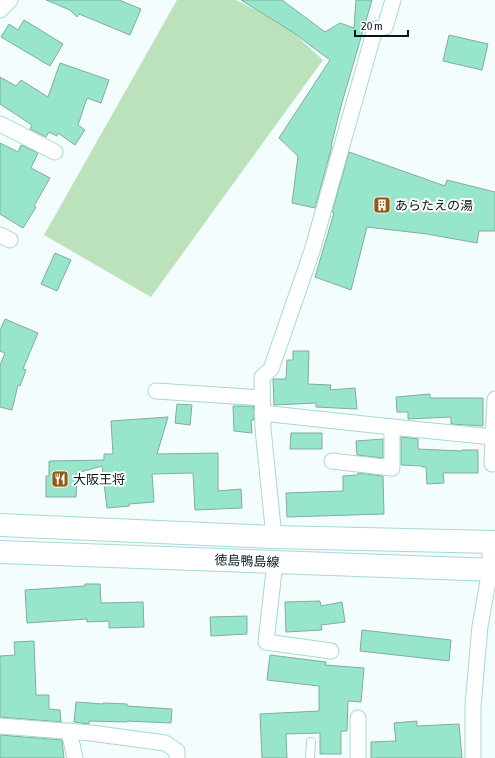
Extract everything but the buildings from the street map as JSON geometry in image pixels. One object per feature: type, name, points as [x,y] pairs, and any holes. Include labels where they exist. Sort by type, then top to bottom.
[{"type":"main road","name":"徳島鴨島線","points":[[0,525],[274,537],[493,542]]},
{"type":"main road","name":"徳島鴨島線","points":[[0,552],[492,570]]},
{"type":"street","points":[[0,10],[10,0]]},
{"type":"street","points":[[274,537],[263,429],[262,377],[271,369],[312,251],[374,29],[385,27],[394,0]]},
{"type":"street","points":[[0,124],[55,152]]},
{"type":"street","points":[[156,391],[392,427],[493,437]]},
{"type":"street","points":[[492,464],[495,400]]},
{"type":"street","points":[[332,461],[392,468],[392,427]]},
{"type":"street","points":[[473,758],[473,706],[480,626],[492,570],[493,542]]},
{"type":"street","points":[[275,562],[266,642],[332,651]]},
{"type":"street","points":[[358,718],[358,758]]},
{"type":"street","points":[[0,726],[91,733],[165,743],[177,751],[177,758]]},
{"type":"street","points":[[69,731],[75,758]]},
{"type":"lane","points":[[310,758],[311,742]]},
{"type":"green space","points":[[177,0],[236,0],[258,11],[291,31],[323,60],[151,297],[44,235]]},
{"type":"place","name":"あらたえの湯","points":[[382,205]]},
{"type":"place","name":"大阪王将","points":[[60,479]]}]
